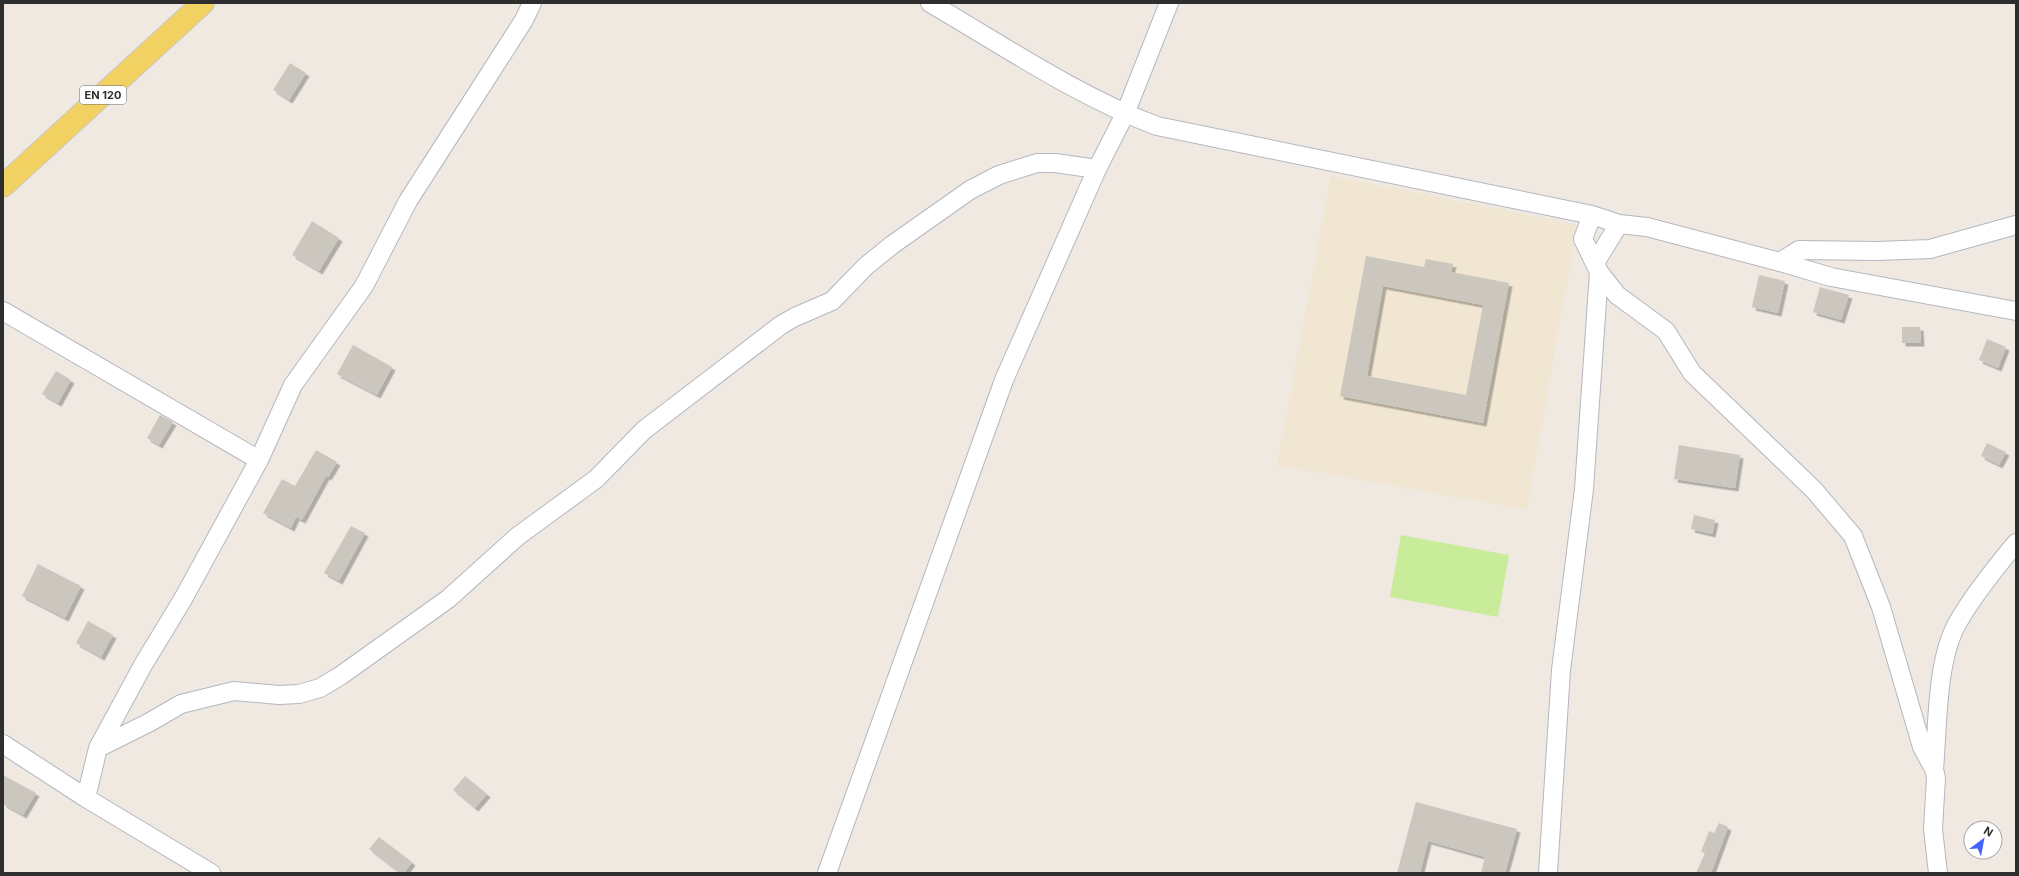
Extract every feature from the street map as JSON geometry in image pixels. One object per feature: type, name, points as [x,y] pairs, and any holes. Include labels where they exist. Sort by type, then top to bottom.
[{"type":"main road","name":"EN 120","points":[[3,186],[203,3]]},
{"type":"street","points":[[86,798],[98,748],[143,665],[183,599],[259,460],[293,385],[364,286],[408,201],[524,20],[532,3]]},
{"type":"street","points":[[930,3],[1094,100],[1157,126],[1592,215],[1619,224],[1647,227],[1832,277],[2016,311]]},
{"type":"street","points":[[827,873],[1004,380],[1097,169],[1125,114],[1169,3]]},
{"type":"street","points":[[98,748],[150,722],[181,704],[234,691],[279,695],[299,694],[320,688],[340,676],[448,599],[518,536],[596,479],[644,430],[781,326],[795,317],[832,301],[866,266],[892,245],[970,190],[999,175],[1036,163],[1055,163],[1097,169]]},
{"type":"street","points":[[1592,215],[1583,239],[1597,267],[1617,295],[1666,330],[1692,373],[1814,490],[1853,536],[1881,607],[1922,747],[1934,769],[1936,778],[1933,829],[1938,873]]},
{"type":"street","points":[[1548,873],[1561,670],[1584,489],[1597,267],[1619,224]]},
{"type":"street","points":[[1780,262],[1799,250],[1877,251],[1930,248],[2016,225]]},
{"type":"street","points":[[3,311],[259,460]]},
{"type":"street","points":[[1934,769],[1941,680],[1947,650],[1957,623],[2016,543]]},
{"type":"street","points":[[3,744],[86,798],[211,873]]},
{"type":"shaded area","points":[[1331,176],[1577,225],[1527,510],[1277,465]]},
{"type":"green space","points":[[1401,535],[1509,555],[1498,617],[1390,597]]},
{"type":"building","points":[[290,63],[306,73],[289,100],[273,90]]},
{"type":"building","points":[[312,221],[339,238],[319,271],[292,255]]},
{"type":"building","points":[[1366,256],[1424,267],[1426,259],[1453,264],[1451,272],[1509,283],[1483,423],[1340,396]],"holes":[[[1383,286],[1483,305],[1466,395],[1367,376]]]},
{"type":"building","points":[[1759,275],[1785,281],[1778,313],[1752,307]]},
{"type":"building","points":[[1820,287],[1849,295],[1841,320],[1813,312]]},
{"type":"building","points":[[1902,327],[1920,327],[1921,343],[1902,343]]},
{"type":"building","points":[[1987,339],[2006,347],[1998,368],[1979,360]]},
{"type":"building","points":[[353,345],[392,367],[377,395],[337,374]]},
{"type":"building","points":[[56,371],[71,380],[58,403],[42,394]]},
{"type":"building","points":[[160,415],[173,422],[159,445],[147,438]]},
{"type":"building","points":[[1987,443],[2006,452],[1999,465],[1981,456]]},
{"type":"building","points":[[1679,445],[1740,455],[1735,488],[1674,479]]},
{"type":"building","points":[[316,450],[337,462],[328,477],[326,476],[302,520],[296,517],[291,528],[263,513],[282,479],[295,486]]},
{"type":"building","points":[[1694,515],[1715,520],[1712,534],[1691,529]]},
{"type":"building","points":[[351,526],[365,533],[339,581],[324,573]]},
{"type":"building","points":[[38,564],[81,586],[65,618],[22,596]]},
{"type":"building","points":[[88,621],[113,635],[101,657],[76,643]]},
{"type":"building","points":[[3,775],[36,793],[23,815],[3,804]]},
{"type":"building","points":[[465,776],[487,794],[475,808],[453,790]]},
{"type":"building","points":[[1416,802],[1517,829],[1505,873],[1481,873],[1485,857],[1428,841],[1420,873],[1397,873]]},
{"type":"building","points":[[1719,823],[1728,827],[1711,873],[1696,873],[1705,853],[1701,852],[1709,831],[1714,833]]},
{"type":"building","points":[[379,837],[412,862],[404,873],[400,873],[369,849]]}]
